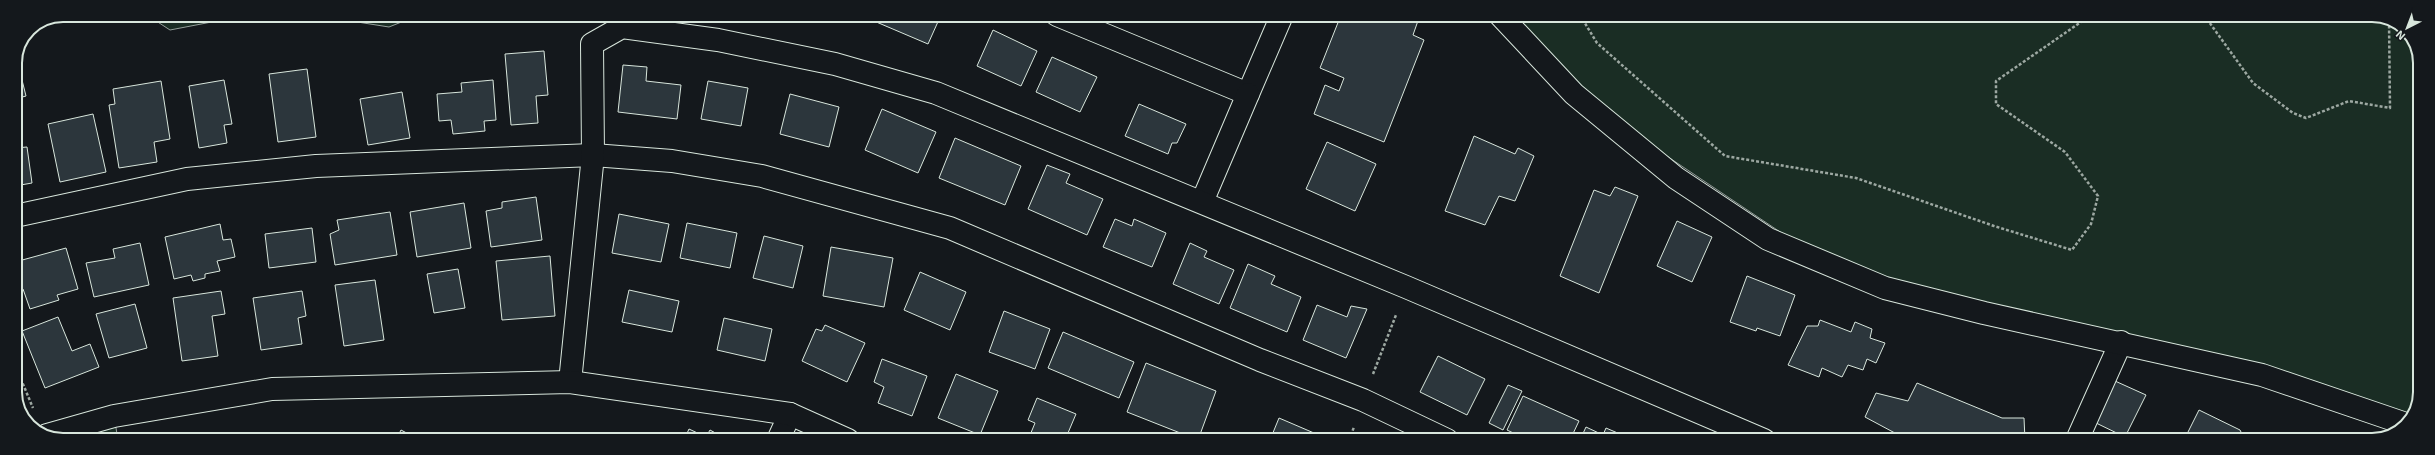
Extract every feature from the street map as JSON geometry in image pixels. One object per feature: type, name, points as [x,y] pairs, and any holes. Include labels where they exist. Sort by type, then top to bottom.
[{"type":"street","points":[[1074,22],[1248,94]]},
{"type":"street","points":[[1202,202],[1279,22]]},
{"type":"street","points":[[1507,22],[1574,94],[1676,178],[1768,239],[1885,288],[1984,313],[2121,342],[2262,375],[2400,422]]},
{"type":"street","points":[[570,382],[593,155],[592,44],[622,27],[718,40],[835,64],[936,94],[1406,287],[1748,433]]},
{"type":"street","points":[[22,214],[187,179],[316,166],[593,155],[672,161],[762,176],[950,228],[1260,360],[1364,400],[1432,433]]},
{"type":"street","points":[[2080,433],[2121,342]]},
{"type":"street","points":[[54,432],[114,416],[272,389],[570,382],[790,414],[832,433]]},
{"type":"street","points":[[781,433],[790,414]]},
{"type":"path","points":[[1584,22],[1597,43],[1725,156],[1856,178],[1994,226],[2072,250],[2091,224],[2098,196],[2065,152],[1996,104],[1996,81],[2081,22]]},
{"type":"path","points":[[2209,22],[2253,83],[2293,113],[2306,118],[2349,101],[2390,108],[2389,48]]},
{"type":"path","points":[[1352,433],[1406,287]]},
{"type":"path","points":[[22,381],[35,412]]},
{"type":"green space","points":[[158,22],[212,22],[170,30]]},
{"type":"green space","points":[[357,22],[402,22],[389,27]]},
{"type":"green space","points":[[1514,22],[2377,22],[2387,25],[2387,48],[2410,48],[2412,52],[2413,397],[2411,405],[2402,420],[1828,264],[1574,94]]},
{"type":"green space","points":[[114,416],[117,433],[74,433]]},
{"type":"building","points":[[876,22],[938,22],[928,44]]},
{"type":"building","points":[[1338,22],[1418,22],[1413,35],[1424,40],[1384,142],[1314,114],[1325,85],[1339,91],[1344,78],[1320,68]]},
{"type":"building","points":[[993,30],[1037,51],[1021,86],[977,66]]},
{"type":"building","points":[[544,51],[548,95],[536,96],[538,123],[511,125],[505,54]]},
{"type":"building","points":[[1052,57],[1097,77],[1080,112],[1036,92]]},
{"type":"building","points":[[623,65],[647,67],[646,81],[681,85],[677,119],[618,112]]},
{"type":"building","points":[[307,69],[316,137],[278,142],[269,74]]},
{"type":"building","points":[[22,80],[26,96],[22,97]]},
{"type":"building","points":[[224,80],[232,124],[224,125],[227,143],[199,148],[189,86]]},
{"type":"building","points":[[493,80],[496,120],[484,121],[485,131],[453,134],[451,120],[439,121],[437,94],[462,92],[461,83]]},
{"type":"building","points":[[161,81],[170,139],[154,142],[157,162],[119,168],[109,105],[115,104],[113,89]]},
{"type":"building","points":[[708,81],[748,88],[741,126],[701,119]]},
{"type":"building","points":[[402,92],[410,138],[368,145],[360,99]]},
{"type":"building","points":[[790,94],[839,107],[829,147],[780,134]]},
{"type":"building","points":[[1139,104],[1186,124],[1177,143],[1172,143],[1168,154],[1125,136]]},
{"type":"building","points":[[882,109],[936,132],[918,173],[865,150]]},
{"type":"building","points":[[93,114],[106,172],[60,182],[48,124]]},
{"type":"building","points":[[1474,136],[1515,154],[1518,148],[1534,156],[1515,201],[1499,196],[1485,225],[1445,211]]},
{"type":"building","points":[[955,138],[1021,166],[1005,205],[939,178]]},
{"type":"building","points":[[1327,142],[1376,164],[1355,211],[1306,189]]},
{"type":"building","points":[[22,147],[27,147],[32,183],[22,185]]},
{"type":"building","points":[[1047,165],[1070,174],[1066,183],[1103,199],[1087,235],[1028,209]]},
{"type":"building","points":[[1615,187],[1638,196],[1599,293],[1560,276],[1594,190],[1610,196]]},
{"type":"building","points":[[536,197],[542,240],[491,247],[486,211],[502,208],[502,202]]},
{"type":"building","points":[[464,203],[471,248],[417,257],[410,212]]},
{"type":"building","points":[[390,212],[397,255],[335,265],[330,234],[339,230],[337,220]]},
{"type":"building","points":[[619,214],[669,224],[661,262],[612,253]]},
{"type":"building","points":[[1115,219],[1132,226],[1134,219],[1166,233],[1152,267],[1103,247]]},
{"type":"building","points":[[1677,221],[1712,237],[1692,282],[1657,266]]},
{"type":"building","points":[[687,223],[737,233],[730,268],[680,258]]},
{"type":"building","points":[[220,224],[223,240],[231,239],[235,257],[217,261],[220,271],[205,274],[205,278],[193,281],[191,275],[174,279],[165,237]]},
{"type":"building","points":[[312,228],[316,262],[269,268],[265,234]]},
{"type":"building","points":[[764,236],[803,246],[793,288],[753,278]]},
{"type":"building","points":[[140,243],[149,285],[94,297],[86,263],[115,258],[113,249]]},
{"type":"building","points":[[1190,243],[1207,251],[1204,257],[1234,270],[1219,304],[1173,284]]},
{"type":"building","points":[[831,247],[893,258],[884,307],[823,296]]},
{"type":"building","points":[[66,248],[78,289],[57,295],[59,300],[30,309],[22,289],[22,260]]},
{"type":"building","points":[[550,256],[555,316],[502,320],[496,261]]},
{"type":"building","points":[[1248,264],[1275,276],[1271,284],[1301,297],[1287,332],[1230,308]]},
{"type":"building","points":[[458,269],[465,308],[434,313],[427,274]]},
{"type":"building","points":[[920,272],[966,292],[950,330],[904,310]]},
{"type":"building","points":[[1747,276],[1795,295],[1780,336],[1757,328],[1756,331],[1730,322]]},
{"type":"building","points":[[375,280],[384,340],[344,346],[335,285]]},
{"type":"building","points":[[629,290],[679,301],[672,332],[622,322]]},
{"type":"building","points":[[221,291],[225,314],[212,316],[218,356],[182,361],[173,298]]},
{"type":"building","points":[[302,291],[306,316],[298,318],[302,344],[261,350],[253,298]]},
{"type":"building","points":[[135,304],[147,348],[109,358],[96,314]]},
{"type":"building","points":[[1317,305],[1347,317],[1351,306],[1367,309],[1346,358],[1303,340]]},
{"type":"building","points":[[1004,311],[1050,329],[1035,369],[989,352]]},
{"type":"building","points":[[58,317],[72,351],[90,344],[99,367],[45,388],[22,331]]},
{"type":"building","points":[[724,318],[772,329],[765,361],[717,350]]},
{"type":"building","points":[[1820,320],[1851,332],[1855,322],[1872,329],[1870,338],[1885,343],[1876,363],[1867,359],[1863,370],[1848,365],[1842,377],[1822,368],[1819,377],[1788,365],[1807,326],[1818,326]]},
{"type":"building","points":[[825,325],[865,343],[847,382],[802,361],[816,329],[822,331]]},
{"type":"building","points":[[1063,332],[1134,362],[1119,398],[1048,368]]},
{"type":"building","points":[[1438,356],[1485,379],[1467,415],[1420,392]]},
{"type":"building","points":[[882,359],[927,376],[912,416],[878,403],[884,387],[874,382]]},
{"type":"building","points":[[1146,363],[1216,391],[1201,433],[1180,433],[1127,412]]},
{"type":"building","points":[[956,374],[998,391],[981,433],[975,433],[938,418]]},
{"type":"building","points":[[2115,381],[2146,395],[2127,433],[2117,433],[2094,422]]},
{"type":"building","points":[[1917,383],[2002,418],[2024,418],[2025,433],[1895,433],[1865,417],[1876,393],[1908,401]]},
{"type":"building","points":[[1508,385],[1522,391],[1503,430],[1489,423]]},
{"type":"building","points":[[1523,396],[1579,421],[1573,433],[1513,433],[1507,430]]},
{"type":"building","points":[[1037,398],[1076,414],[1068,433],[1031,433],[1035,423],[1028,420]]},
{"type":"building","points":[[2199,410],[2240,430],[2242,433],[2188,433]]},
{"type":"building","points":[[1279,418],[1314,433],[1273,433]]},
{"type":"building","points":[[1586,427],[1599,433],[1583,433]]},
{"type":"building","points":[[1606,428],[1618,433],[1604,433]]},
{"type":"building","points":[[689,429],[698,433],[687,433]]},
{"type":"building","points":[[401,430],[407,433],[400,433]]},
{"type":"building","points":[[710,430],[715,433],[708,433]]}]
